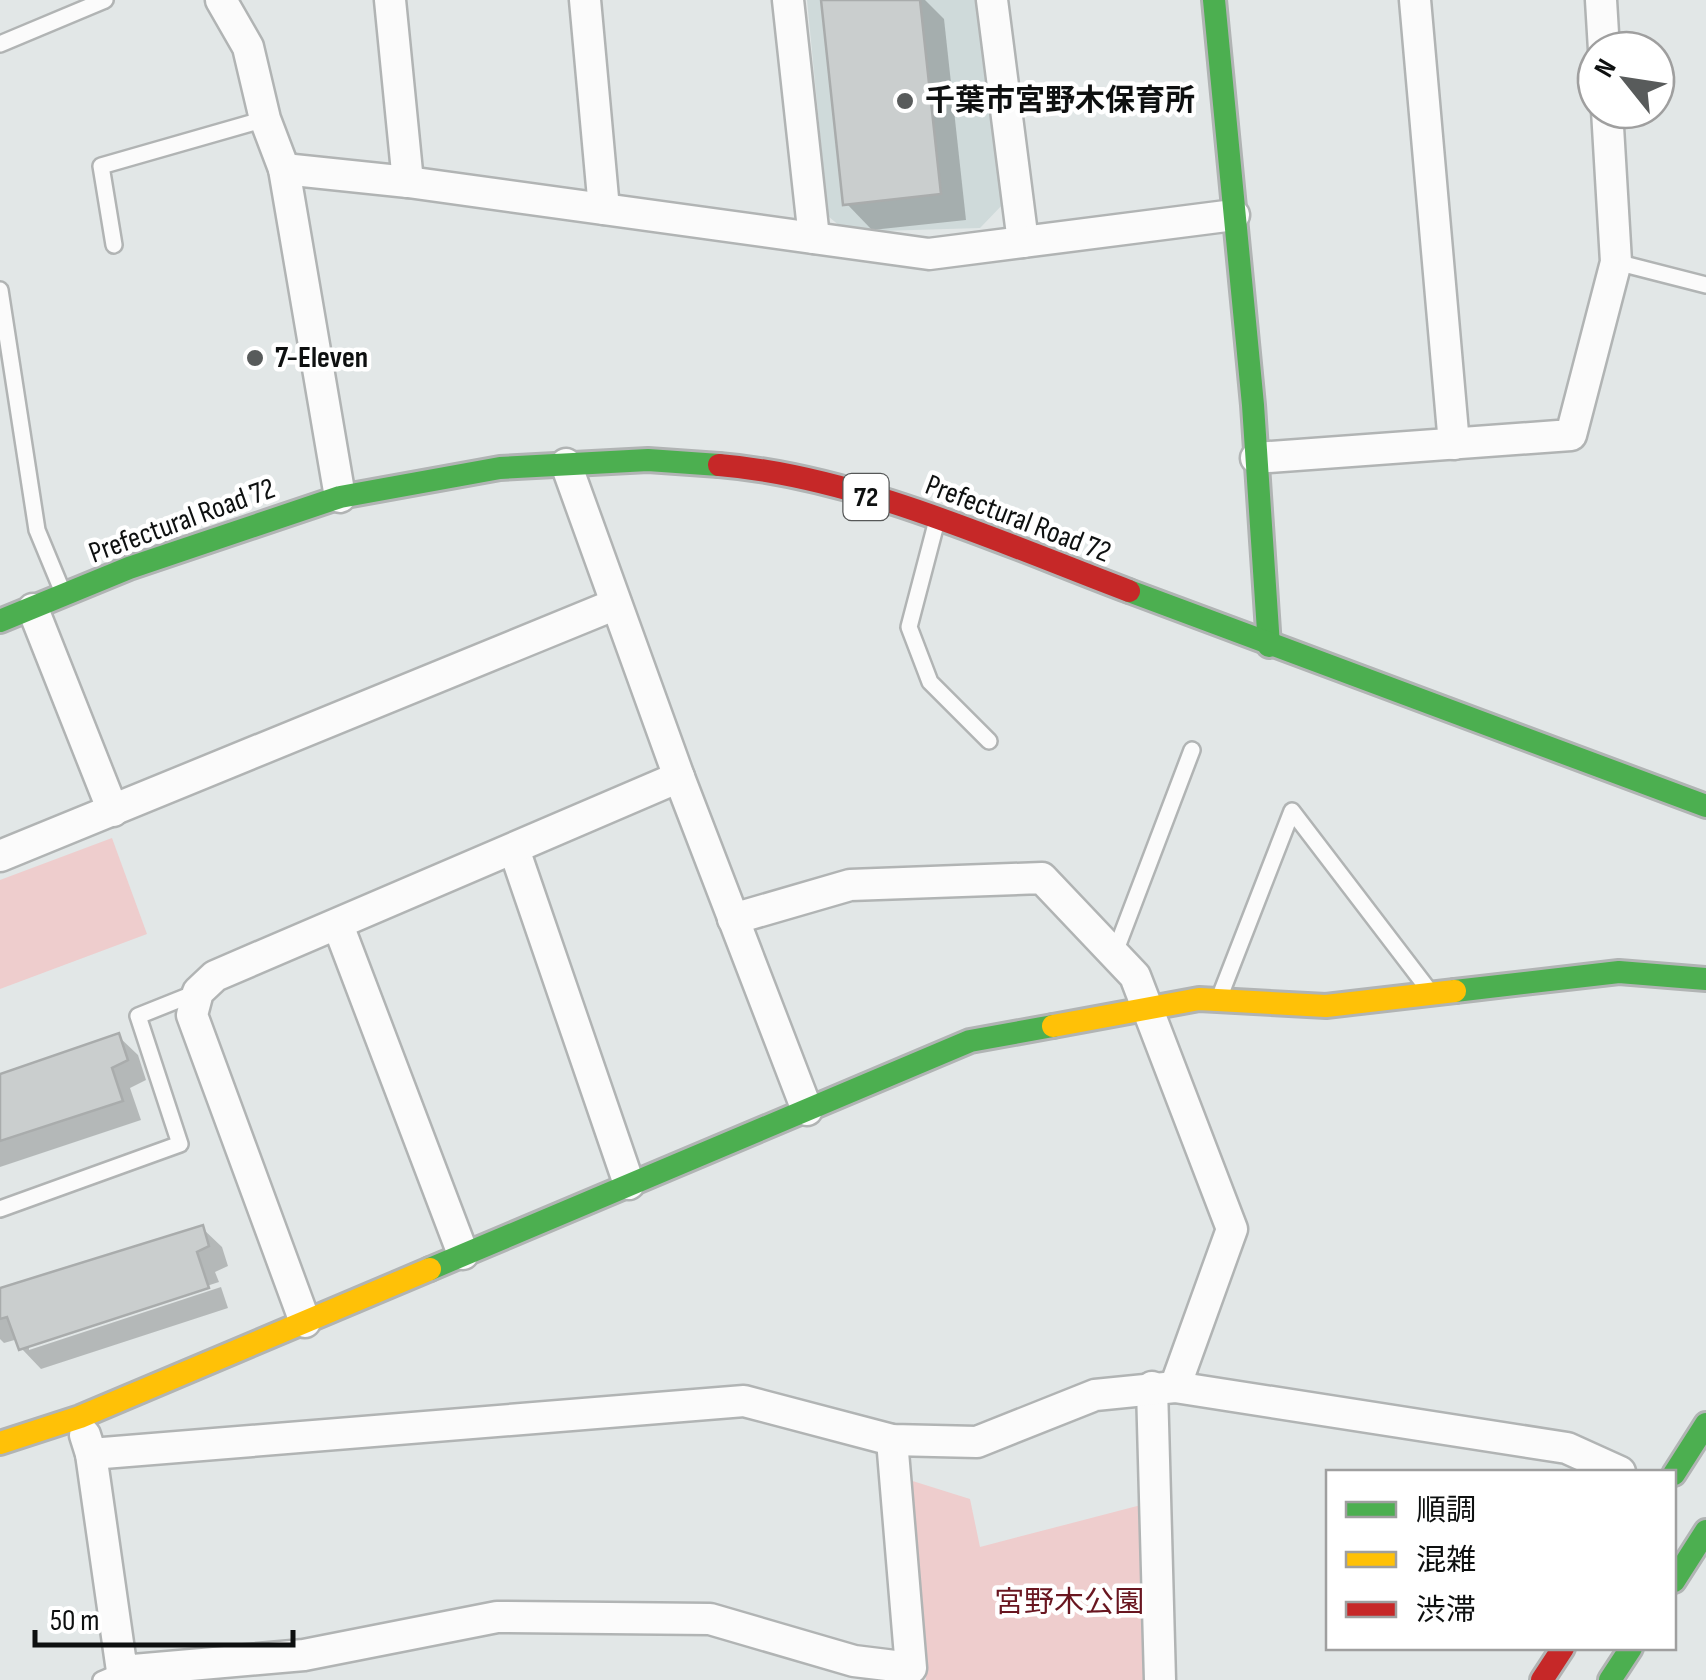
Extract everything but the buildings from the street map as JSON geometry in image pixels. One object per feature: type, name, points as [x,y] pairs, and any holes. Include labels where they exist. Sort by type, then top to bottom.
[{"type":"street","points":[[221,0],[248,46],[265,119],[284,168],[340,498]]},
{"type":"street","points":[[390,0],[408,182]]},
{"type":"street","points":[[585,0],[604,209]]},
{"type":"street","points":[[788,0],[814,238]]},
{"type":"street","points":[[992,0],[1023,242]]},
{"type":"street","points":[[1214,0],[1269,646]]},
{"type":"street","points":[[1415,0],[1454,444]]},
{"type":"street","points":[[1601,0],[1603,30]]},
{"type":"street","points":[[1256,458],[1571,436],[1616,262],[1609,130]]},
{"type":"street","points":[[284,168],[929,254],[1234,215]]},
{"type":"street","name":"Prefectural Road 72","points":[[0,621],[129,568],[340,498],[500,468],[648,460],[728,466],[809,480],[938,520],[1706,806]]},
{"type":"street","points":[[566,464],[679,777],[807,1110]]},
{"type":"street","points":[[0,856],[616,604]]},
{"type":"street","points":[[33,609],[113,810]]},
{"type":"street","points":[[305,1322],[192,1016],[198,992],[215,976],[679,777]]},
{"type":"street","points":[[514,849],[628,1184]]},
{"type":"street","points":[[734,919],[850,885],[1042,878],[1135,976],[1232,1229],[1164,1387],[1160,1680]]},
{"type":"street","points":[[338,925],[463,1254]]},
{"type":"street","points":[[0,1443],[80,1417],[970,1041],[1199,998],[1326,1006],[1620,972],[1706,979]]},
{"type":"street","points":[[91,1454],[744,1402],[892,1440],[977,1442],[1095,1395],[1164,1387],[1567,1448],[1616,1470]]},
{"type":"street","points":[[80,1417],[91,1454],[111,1675],[304,1655],[497,1617],[710,1619],[854,1662],[910,1668],[892,1440]]},
{"type":"street","points":[[1676,1471],[1706,1424]]},
{"type":"street","points":[[1676,1578],[1706,1531]]},
{"type":"street","points":[[1542,1680],[1562,1650]]},
{"type":"street","points":[[1610,1680],[1630,1650]]},
{"type":"lane","points":[[0,44],[106,0]]},
{"type":"lane","points":[[114,245],[101,166],[265,119]]},
{"type":"lane","points":[[1616,262],[1706,285]]},
{"type":"lane","points":[[0,290],[37,530],[64,596]]},
{"type":"lane","points":[[938,520],[910,627],[930,682],[989,740]]},
{"type":"lane","points":[[1114,955],[1192,750]]},
{"type":"lane","points":[[1218,1000],[1292,811],[1432,994]]},
{"type":"lane","points":[[0,1209],[180,1144],[138,1016],[198,992]]},
{"type":"shaded area","name":"千葉市宮野木保育所","points":[[807,0],[984,0],[1004,203],[980,228],[847,232],[828,216]]},
{"type":"green space","points":[[112,838],[147,934],[0,989],[0,880]]},
{"type":"green space","name":"宮野木公園","points":[[903,1478],[970,1499],[980,1547],[1141,1505],[1149,1680],[926,1680]]},
{"type":"traffic: fast","points":[[1214,0],[1253,405],[1269,646]]},
{"type":"traffic: fast","points":[[0,621],[129,568],[340,497],[500,468],[648,460],[719,465]]},
{"type":"traffic: fast","points":[[1129,591],[1706,806]]},
{"type":"traffic: fast","points":[[1455,991],[1619,972],[1706,979]]},
{"type":"traffic: fast","points":[[430,1269],[970,1041],[1053,1026]]},
{"type":"traffic: fast","points":[[1676,1471],[1706,1424]]},
{"type":"traffic: fast","points":[[1676,1578],[1706,1531]]},
{"type":"traffic: fast","points":[[1610,1680],[1630,1650]]},
{"type":"traffic: slow","points":[[1053,1026],[1199,999],[1326,1006],[1455,991]]},
{"type":"traffic: slow","points":[[0,1443],[80,1417],[430,1269]]},
{"type":"traffic: jam","points":[[719,465],[770,472],[875,497],[1129,591]]},
{"type":"traffic: jam","points":[[1542,1680],[1562,1650]]},
{"type":"place","name":"千葉市宮野木保育所","points":[[905,101]]},
{"type":"place","name":"7-Eleven","points":[[255,358]]}]
